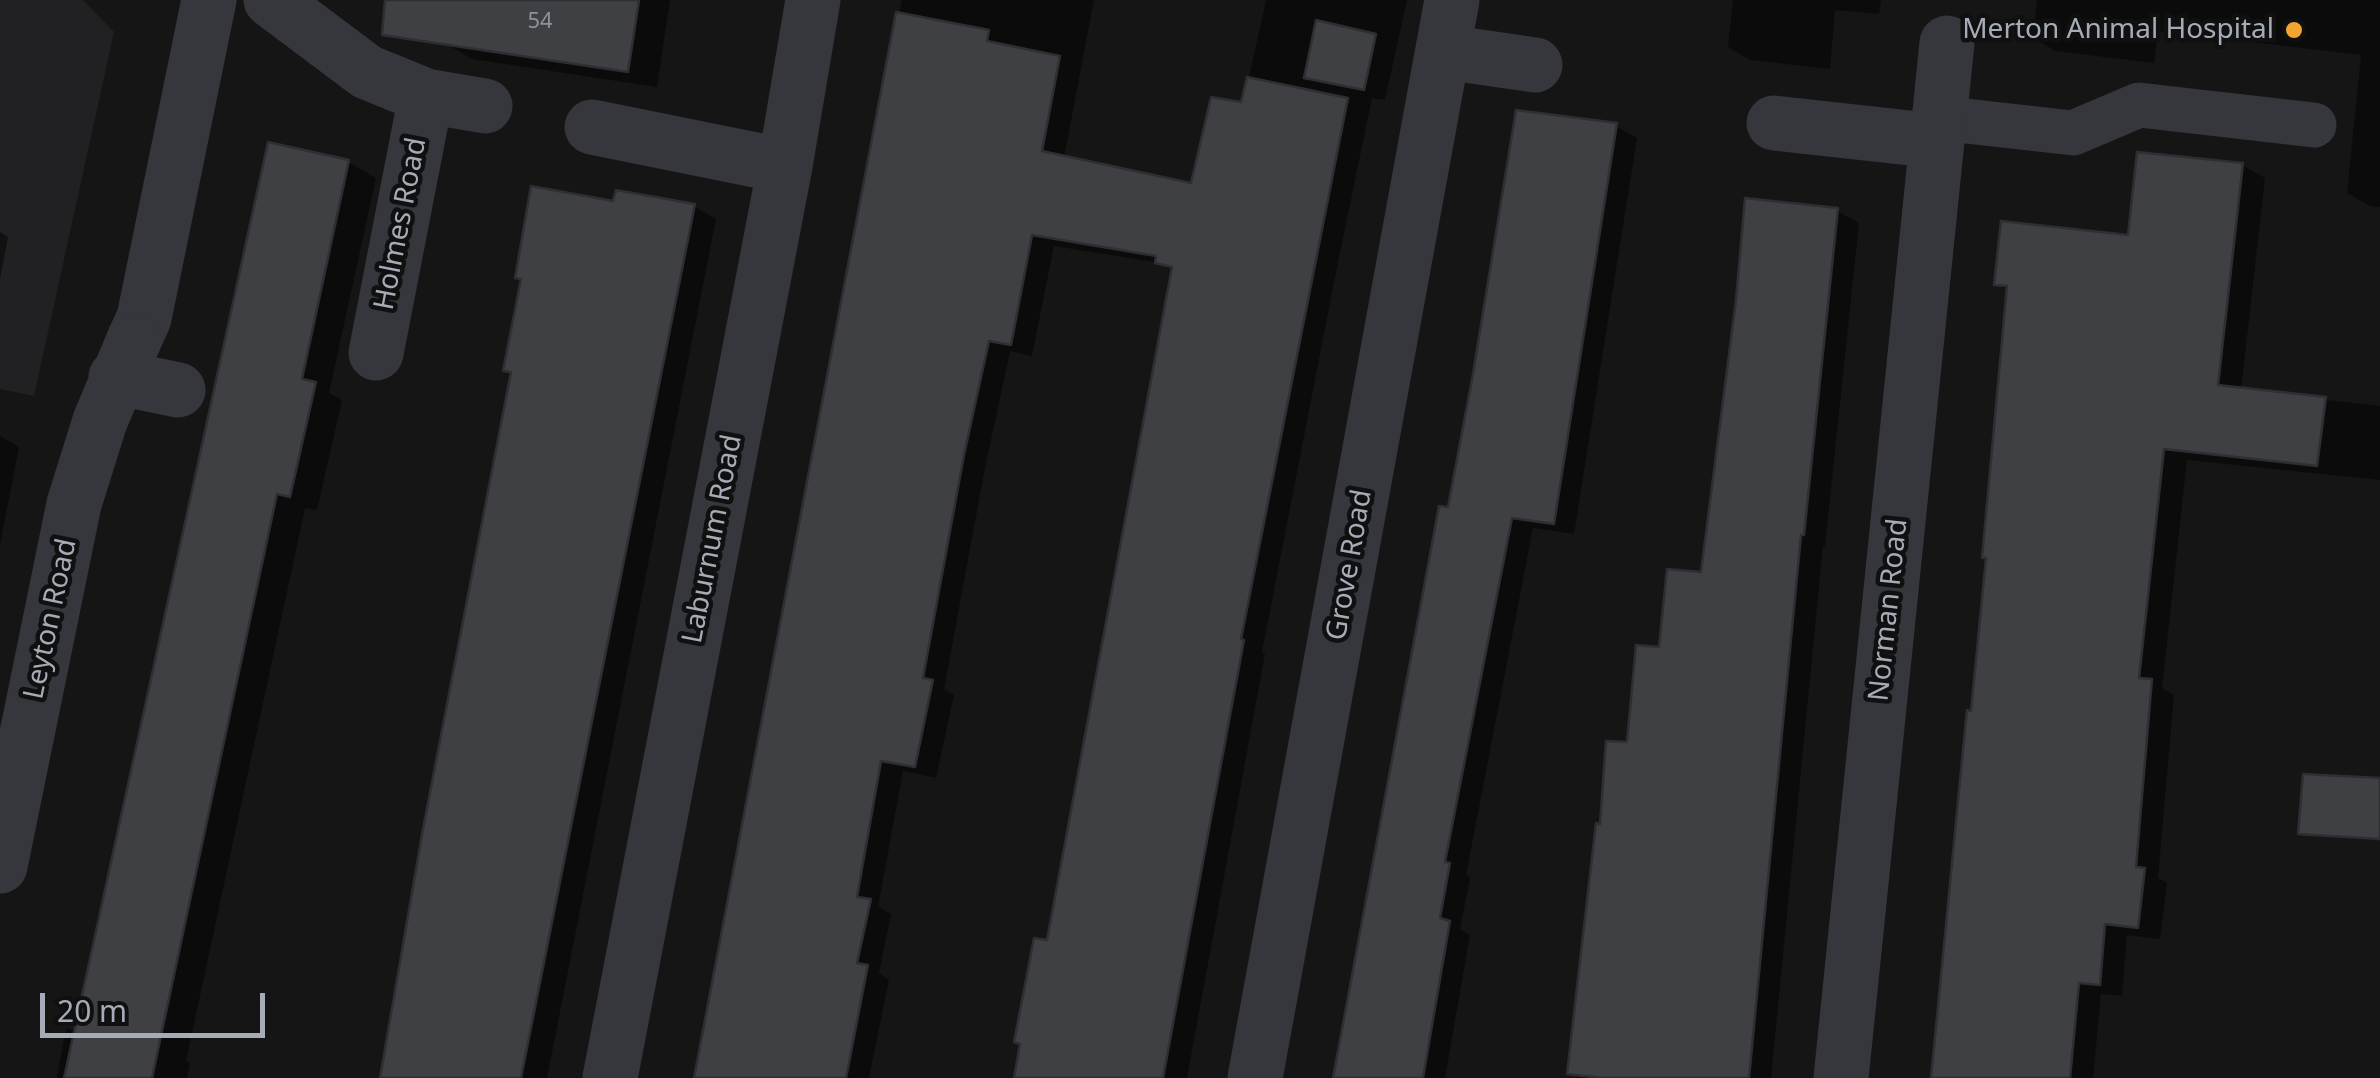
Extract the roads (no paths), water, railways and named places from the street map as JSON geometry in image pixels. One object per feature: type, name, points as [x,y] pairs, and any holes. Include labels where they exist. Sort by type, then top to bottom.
[{"type":"street","name":"Leyton Road","points":[[0,866],[74,504],[125,358],[144,318],[209,0]]},
{"type":"street","points":[[270,0],[367,72],[426,96],[485,106]]},
{"type":"street","name":"Laburnum Road","points":[[610,1078],[785,166],[813,0]]},
{"type":"street","name":"Grove Road","points":[[1255,1078],[1449,26],[1535,65]]},
{"type":"street","name":"Norman Road","points":[[1841,1078],[1947,43]]},
{"type":"street","name":"Holmes Road","points":[[376,353],[426,96]]},
{"type":"street","points":[[1774,123],[1938,129]]},
{"type":"street","points":[[592,127],[785,166]]},
{"type":"street","points":[[125,358],[178,390]]},
{"type":"lane","points":[[1938,129],[2073,133],[2139,105],[2314,124]]},
{"type":"place","name":"Merton Animal Hospital","points":[[2294,30]]}]
